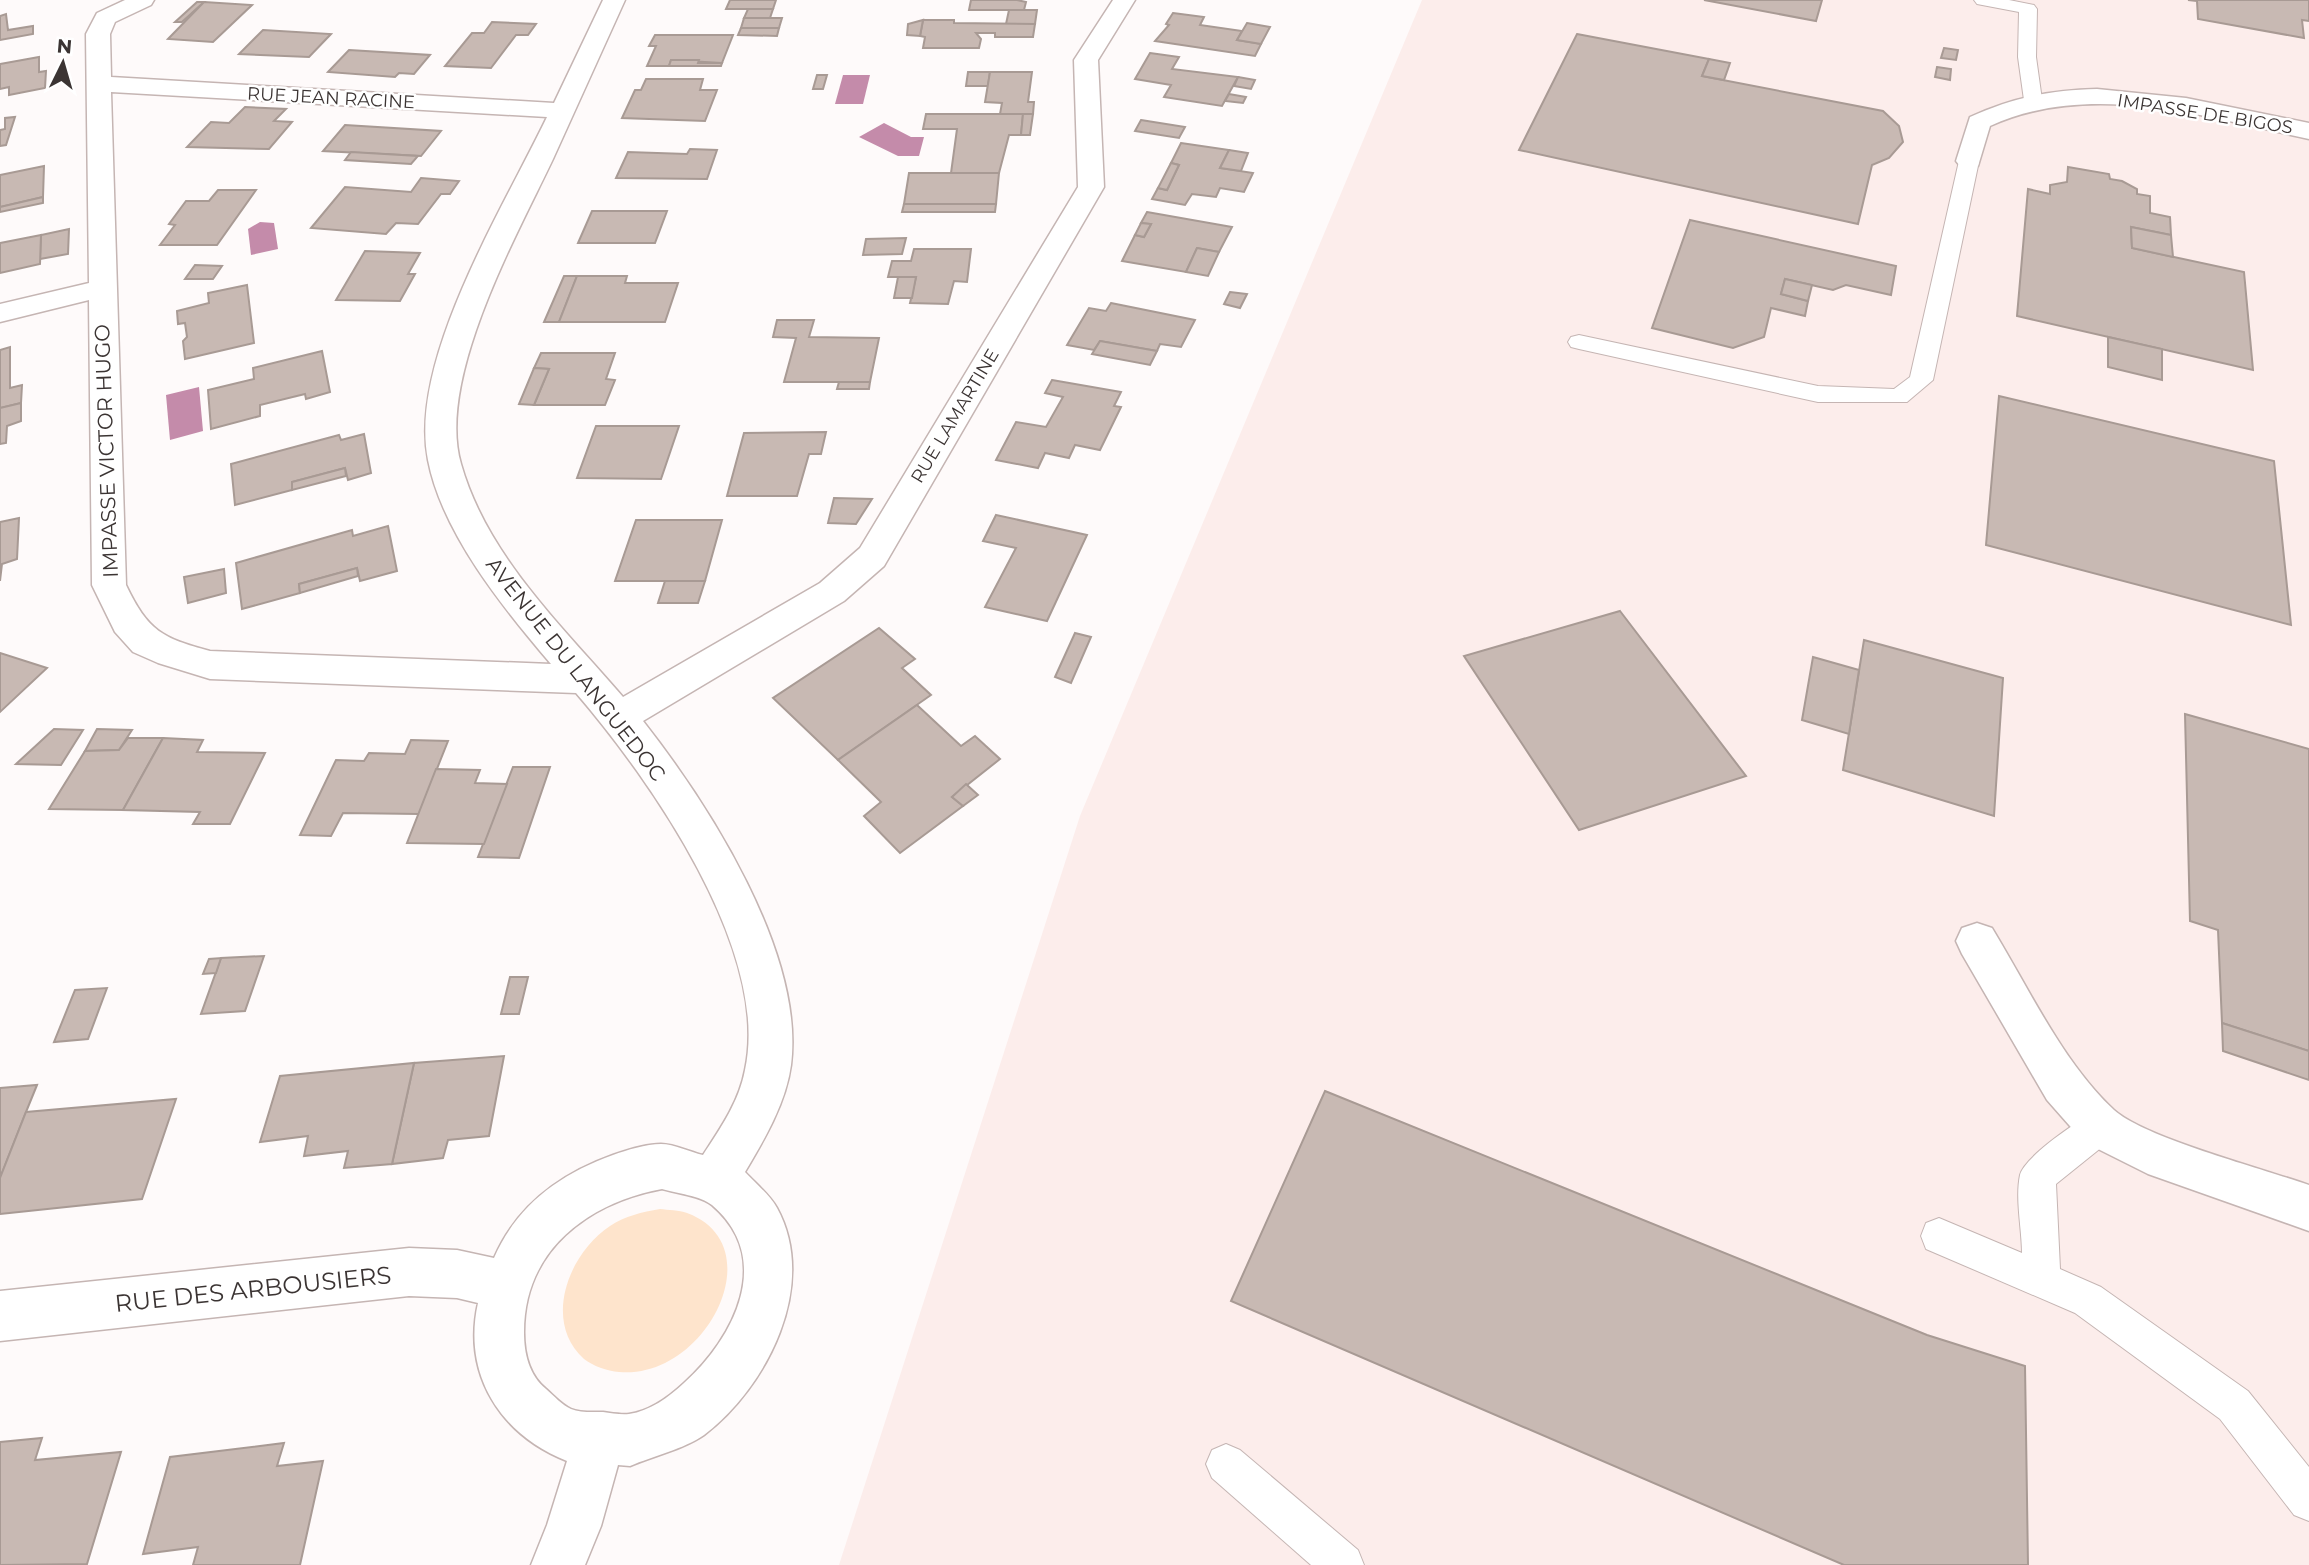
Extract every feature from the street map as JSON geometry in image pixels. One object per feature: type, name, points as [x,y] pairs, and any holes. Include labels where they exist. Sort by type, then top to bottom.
[{"type":"street","name":"IMPASSE VICTOR HUGO","points":[[143,0],[114,13],[100,25],[101,289],[109,585],[124,622],[138,639],[154,648],[209,665],[583,679]]},
{"type":"street","name":"AVENUE DU LANGUEDOC","points":[[614,0],[478,287],[456,341],[443,400],[443,459],[465,519],[505,583],[583,679],[619,717],[705,844],[749,936],[766,1003],[770,1052],[760,1096],[743,1134],[715,1178]]},
{"type":"street","name":"RUE LAMARTINE","points":[[619,717],[832,592],[855,575],[872,556],[1091,187],[1086,60],[1124,0]]},
{"type":"street","name":"RUE JEAN RACINE","points":[[99,85],[563,111]]},
{"type":"street","name":"IMPASSE DE BIGOS","points":[[1969,161],[1979,122],[1999,109],[2033,100],[2117,98],[2309,131]]},
{"type":"street","points":[[0,313],[101,289]]},
{"type":"street","points":[[1977,941],[2063,1085],[2099,1127],[2148,1152],[2309,1208]]},
{"type":"street","points":[[662,1166],[692,1168],[715,1178],[742,1198],[762,1228],[771,1267],[764,1316],[742,1363],[707,1402],[675,1423],[637,1438],[599,1442],[567,1436],[528,1412],[506,1379],[497,1334],[505,1285],[528,1242],[555,1211],[588,1187],[622,1172],[662,1166]]},
{"type":"street","name":"RUE DES ARBOUSIERS","points":[[0,1317],[409,1272],[457,1274],[505,1285]]},
{"type":"street","points":[[558,1565],[574,1526],[599,1442]]},
{"type":"lane","points":[[1983,0],[2028,9],[2026,58],[2033,100]]},
{"type":"lane","points":[[1579,342],[1818,394],[1899,397],[1921,380],[1969,161]]},
{"type":"lane","points":[[2042,1279],[2038,1176],[2099,1127]]},
{"type":"lane","points":[[1938,1236],[2088,1300],[2234,1405],[2309,1500]]},
{"type":"lane","points":[[1226,1464],[1343,1565]]},
{"type":"shaded area","points":[[1422,0],[2309,0],[2309,1565],[839,1565],[1080,816]]},
{"type":"shaded area","points":[[843,75],[870,75],[863,104],[835,104]]},
{"type":"shaded area","points":[[884,123],[911,137],[924,137],[919,156],[898,156],[859,137]]},
{"type":"shaded area","points":[[260,222],[274,223],[278,249],[251,255],[248,229]]},
{"type":"shaded area","points":[[199,387],[203,431],[170,440],[166,395]]},
{"type":"shaded area","points":[[660,1209],[687,1213],[713,1229],[725,1252],[727,1279],[718,1308],[702,1334],[679,1355],[650,1369],[619,1372],[600,1368],[584,1359],[571,1343],[565,1326],[563,1307],[566,1288],[573,1270],[595,1238],[622,1220]]},
{"type":"building","points":[[730,0],[776,0],[773,9],[726,9]]},
{"type":"building","points":[[971,0],[1026,2],[1024,10],[969,10]]},
{"type":"building","points":[[1704,0],[1822,0],[1816,21]]},
{"type":"building","points":[[2188,0],[2309,0],[2309,21],[2302,20],[2304,38],[2198,19],[2197,1]]},
{"type":"building","points":[[197,2],[204,2],[182,22],[175,22]]},
{"type":"building","points":[[204,2],[252,5],[213,42],[168,39]]},
{"type":"building","points":[[748,9],[773,9],[770,18],[744,18]]},
{"type":"building","points":[[1009,10],[1037,10],[1035,24],[1006,24]]},
{"type":"building","points":[[1173,13],[1204,17],[1200,25],[1242,31],[1237,40],[1261,44],[1255,56],[1155,41],[1169,25],[1166,24]]},
{"type":"building","points":[[6,14],[8,30],[33,26],[33,34],[0,40],[0,16]]},
{"type":"building","points":[[744,18],[782,18],[779,28],[741,28]]},
{"type":"building","points":[[923,20],[1035,24],[1033,37],[995,37],[995,33],[976,33],[981,39],[979,48],[923,48],[925,37],[920,36]]},
{"type":"building","points":[[923,20],[920,36],[907,35],[908,24]]},
{"type":"building","points":[[492,22],[536,24],[528,35],[516,35],[491,68],[445,66],[472,33],[484,33]]},
{"type":"building","points":[[1247,23],[1270,27],[1261,44],[1237,40]]},
{"type":"building","points":[[741,28],[779,28],[777,36],[738,35]]},
{"type":"building","points":[[263,30],[331,34],[309,57],[239,54]]},
{"type":"building","points":[[1577,34],[1709,59],[1702,76],[1883,111],[1899,126],[1903,142],[1889,158],[1872,165],[1858,224],[1519,150]]},
{"type":"building","points":[[655,35],[733,35],[722,63],[671,60],[669,66],[647,66],[656,46],[649,46]]},
{"type":"building","points":[[1944,48],[1958,50],[1956,60],[1941,58]]},
{"type":"building","points":[[349,50],[430,55],[414,74],[399,73],[395,77],[328,72]]},
{"type":"building","points":[[1150,53],[1179,57],[1172,69],[1238,77],[1222,106],[1164,97],[1171,85],[1135,79]]},
{"type":"building","points":[[39,57],[39,72],[46,71],[45,88],[9,95],[9,87],[0,89],[0,64]]},
{"type":"building","points":[[1709,59],[1730,63],[1724,80],[1702,76]]},
{"type":"building","points":[[671,60],[722,63],[721,66],[669,66]]},
{"type":"building","points":[[1937,67],[1951,69],[1950,80],[1935,77]]},
{"type":"building","points":[[968,72],[990,72],[988,86],[966,86]]},
{"type":"building","points":[[990,72],[1032,72],[1028,102],[1034,102],[1033,114],[1000,114],[1002,103],[985,102]]},
{"type":"building","points":[[817,75],[827,75],[823,89],[813,89]]},
{"type":"building","points":[[1238,77],[1255,80],[1251,89],[1234,86]]},
{"type":"building","points":[[646,79],[703,79],[700,90],[717,90],[705,121],[622,118],[635,90],[641,90]]},
{"type":"building","points":[[1229,94],[1246,97],[1243,103],[1225,101]]},
{"type":"building","points":[[245,107],[286,109],[274,121],[292,122],[269,149],[187,147],[211,122],[229,123]]},
{"type":"building","points":[[926,114],[1023,114],[1021,135],[1009,135],[999,173],[951,173],[957,129],[923,129]]},
{"type":"building","points":[[1023,114],[1033,114],[1030,135],[1021,135]]},
{"type":"building","points":[[15,117],[6,145],[0,146],[0,130],[5,129],[5,118]]},
{"type":"building","points":[[1141,120],[1185,127],[1179,138],[1135,131]]},
{"type":"building","points":[[345,125],[441,131],[421,156],[323,151]]},
{"type":"building","points":[[1181,143],[1229,150],[1220,168],[1253,173],[1244,192],[1220,188],[1216,197],[1192,194],[1185,205],[1152,199],[1158,188],[1167,190],[1179,165],[1171,163]]},
{"type":"building","points":[[690,149],[717,150],[707,179],[616,178],[628,152],[687,154]]},
{"type":"building","points":[[1229,150],[1248,153],[1241,171],[1220,168]]},
{"type":"building","points":[[351,152],[418,156],[411,164],[345,160]]},
{"type":"building","points":[[1171,163],[1179,165],[1167,190],[1158,188]]},
{"type":"building","points":[[44,166],[43,197],[0,207],[0,175]]},
{"type":"building","points":[[2068,167],[2109,174],[2110,179],[2122,181],[2137,189],[2137,194],[2150,196],[2150,213],[2170,217],[2171,235],[2131,227],[2132,248],[2244,272],[2253,370],[2017,316],[2028,189],[2050,194],[2050,185],[2067,182]]},
{"type":"building","points":[[909,173],[999,173],[996,204],[904,204]]},
{"type":"building","points":[[421,178],[459,181],[450,194],[441,194],[418,224],[396,223],[386,234],[311,228],[345,187],[411,192]]},
{"type":"building","points":[[218,190],[256,190],[217,245],[160,245],[175,225],[169,224],[186,201],[209,201]]},
{"type":"building","points":[[43,197],[43,203],[0,212],[0,207]]},
{"type":"building","points":[[904,204],[996,204],[995,212],[902,212]]},
{"type":"building","points":[[592,211],[667,211],[655,243],[578,243]]},
{"type":"building","points":[[1147,212],[1232,227],[1219,252],[1197,248],[1186,272],[1122,261],[1135,235],[1144,237],[1151,224],[1141,223]]},
{"type":"building","points":[[1690,220],[1896,266],[1891,295],[1846,285],[1833,290],[1785,279],[1781,294],[1808,301],[1805,316],[1771,308],[1764,337],[1733,348],[1652,328]]},
{"type":"building","points":[[1141,223],[1151,224],[1144,237],[1135,235]]},
{"type":"building","points":[[2131,227],[2171,235],[2173,257],[2132,248]]},
{"type":"building","points":[[69,229],[68,254],[40,259],[41,235]]},
{"type":"building","points":[[41,235],[40,264],[0,273],[0,243]]},
{"type":"building","points":[[906,238],[902,254],[863,255],[866,239]]},
{"type":"building","points":[[1197,248],[1219,252],[1208,276],[1186,272]]},
{"type":"building","points":[[914,249],[971,249],[967,282],[954,281],[948,304],[910,303],[916,277],[888,277],[892,261],[911,261]]},
{"type":"building","points":[[365,251],[420,253],[408,274],[415,274],[400,301],[336,300]]},
{"type":"building","points":[[195,265],[222,266],[213,279],[185,279]]},
{"type":"building","points":[[564,276],[577,276],[559,322],[544,322]]},
{"type":"building","points":[[577,276],[627,276],[625,283],[678,283],[665,322],[559,322]]},
{"type":"building","points":[[898,277],[916,277],[912,298],[894,298]]},
{"type":"building","points":[[1785,279],[1812,285],[1808,301],[1781,294]]},
{"type":"building","points":[[247,285],[254,343],[185,359],[185,323],[178,324],[177,311],[209,303],[208,293]]},
{"type":"building","points":[[1230,292],[1247,294],[1240,308],[1224,304]]},
{"type":"building","points":[[1111,303],[1195,320],[1181,347],[1160,344],[1157,351],[1100,341],[1094,350],[1067,345],[1089,308],[1106,311]]},
{"type":"building","points":[[777,320],[814,320],[809,337],[879,338],[870,382],[784,382],[796,338],[773,337]]},
{"type":"building","points":[[2108,337],[2162,349],[2162,380],[2108,367]]},
{"type":"building","points":[[1100,341],[1157,351],[1150,365],[1092,354]]},
{"type":"building","points":[[10,347],[10,388],[22,385],[21,403],[0,408],[0,350]]},
{"type":"building","points":[[322,351],[330,392],[306,399],[305,394],[260,405],[260,416],[211,429],[208,390],[254,379],[253,368]]},
{"type":"building","points":[[541,353],[615,353],[606,379],[615,380],[605,405],[534,405],[549,369],[534,368]]},
{"type":"building","points":[[534,368],[549,369],[534,405],[519,404]]},
{"type":"building","points":[[1052,380],[1121,392],[1114,406],[1121,407],[1100,450],[1075,445],[1069,458],[1045,453],[1038,468],[996,460],[1016,422],[1046,427],[1063,397],[1045,393]]},
{"type":"building","points":[[839,382],[870,382],[869,389],[837,389]]},
{"type":"building","points":[[1999,396],[2274,461],[2291,625],[1986,545]]},
{"type":"building","points":[[21,403],[21,421],[7,426],[6,443],[0,444],[0,408]]},
{"type":"building","points":[[596,426],[679,426],[661,479],[577,478]]},
{"type":"building","points":[[826,432],[821,454],[809,454],[797,496],[727,496],[744,433]]},
{"type":"building","points":[[364,434],[371,473],[348,480],[345,468],[292,482],[292,490],[235,505],[231,464],[339,435],[341,440]]},
{"type":"building","points":[[345,468],[346,476],[292,490],[292,482]]},
{"type":"building","points":[[834,498],[872,499],[856,524],[828,523]]},
{"type":"building","points":[[996,515],[1087,535],[1047,621],[985,607],[1016,548],[983,541]]},
{"type":"building","points":[[19,518],[17,559],[2,564],[0,581],[0,522]]},
{"type":"building","points":[[636,520],[722,520],[705,581],[615,581]]},
{"type":"building","points":[[388,526],[397,571],[360,581],[357,568],[299,584],[300,593],[242,609],[236,563],[352,530],[353,536]]},
{"type":"building","points":[[357,568],[358,576],[300,593],[299,584]]},
{"type":"building","points":[[224,569],[226,593],[188,603],[184,577]]},
{"type":"building","points":[[665,581],[705,581],[698,603],[658,603]]},
{"type":"building","points":[[1620,611],[1746,776],[1579,830],[1464,656]]},
{"type":"building","points":[[879,628],[915,659],[902,668],[931,695],[838,760],[773,698]]},
{"type":"building","points":[[1075,633],[1091,637],[1071,683],[1055,677]]},
{"type":"building","points":[[1864,640],[2003,678],[1994,816],[1843,770]]},
{"type":"building","points":[[0,653],[47,668],[0,712]]},
{"type":"building","points":[[1813,657],[1859,670],[1849,734],[1802,720]]},
{"type":"building","points":[[917,705],[961,746],[975,736],[1000,759],[952,797],[963,806],[900,853],[864,816],[881,802],[838,760]]},
{"type":"building","points":[[2185,714],[2309,749],[2309,1051],[2222,1023],[2218,930],[2190,921]]},
{"type":"building","points":[[54,729],[83,730],[61,765],[16,764]]},
{"type":"building","points":[[97,729],[132,730],[119,750],[85,751]]},
{"type":"building","points":[[128,738],[163,738],[123,810],[49,809],[85,751],[119,750]]},
{"type":"building","points":[[163,738],[203,740],[197,752],[265,753],[230,824],[193,824],[200,812],[123,810]]},
{"type":"building","points":[[411,740],[448,741],[419,814],[343,813],[331,836],[300,835],[336,760],[364,761],[369,753],[405,754]]},
{"type":"building","points":[[513,767],[550,767],[519,858],[478,857]]},
{"type":"building","points":[[436,769],[480,770],[475,783],[507,784],[484,844],[407,843]]},
{"type":"building","points":[[966,784],[978,795],[963,806],[952,797]]},
{"type":"building","points":[[264,956],[245,1011],[201,1014],[221,958]]},
{"type":"building","points":[[221,958],[216,973],[203,974],[209,959]]},
{"type":"building","points":[[510,977],[528,977],[519,1014],[501,1014]]},
{"type":"building","points":[[107,988],[88,1039],[54,1042],[75,990]]},
{"type":"building","points":[[2222,1023],[2309,1051],[2309,1080],[2223,1051]]},
{"type":"building","points":[[504,1056],[489,1136],[448,1140],[443,1158],[392,1164],[414,1063]]},
{"type":"building","points":[[414,1063],[392,1164],[344,1168],[348,1151],[304,1156],[308,1136],[260,1142],[280,1076]]},
{"type":"building","points":[[37,1085],[26,1112],[0,1178],[0,1088]]},
{"type":"building","points":[[1325,1091],[1927,1335],[2025,1366],[2028,1565],[1844,1565],[1231,1301]]},
{"type":"building","points":[[176,1099],[142,1199],[0,1214],[0,1178],[26,1112]]},
{"type":"building","points":[[42,1438],[35,1460],[121,1452],[87,1564],[0,1565],[0,1442]]},
{"type":"building","points":[[284,1443],[277,1466],[323,1461],[300,1565],[193,1565],[198,1547],[143,1554],[170,1457]]}]
